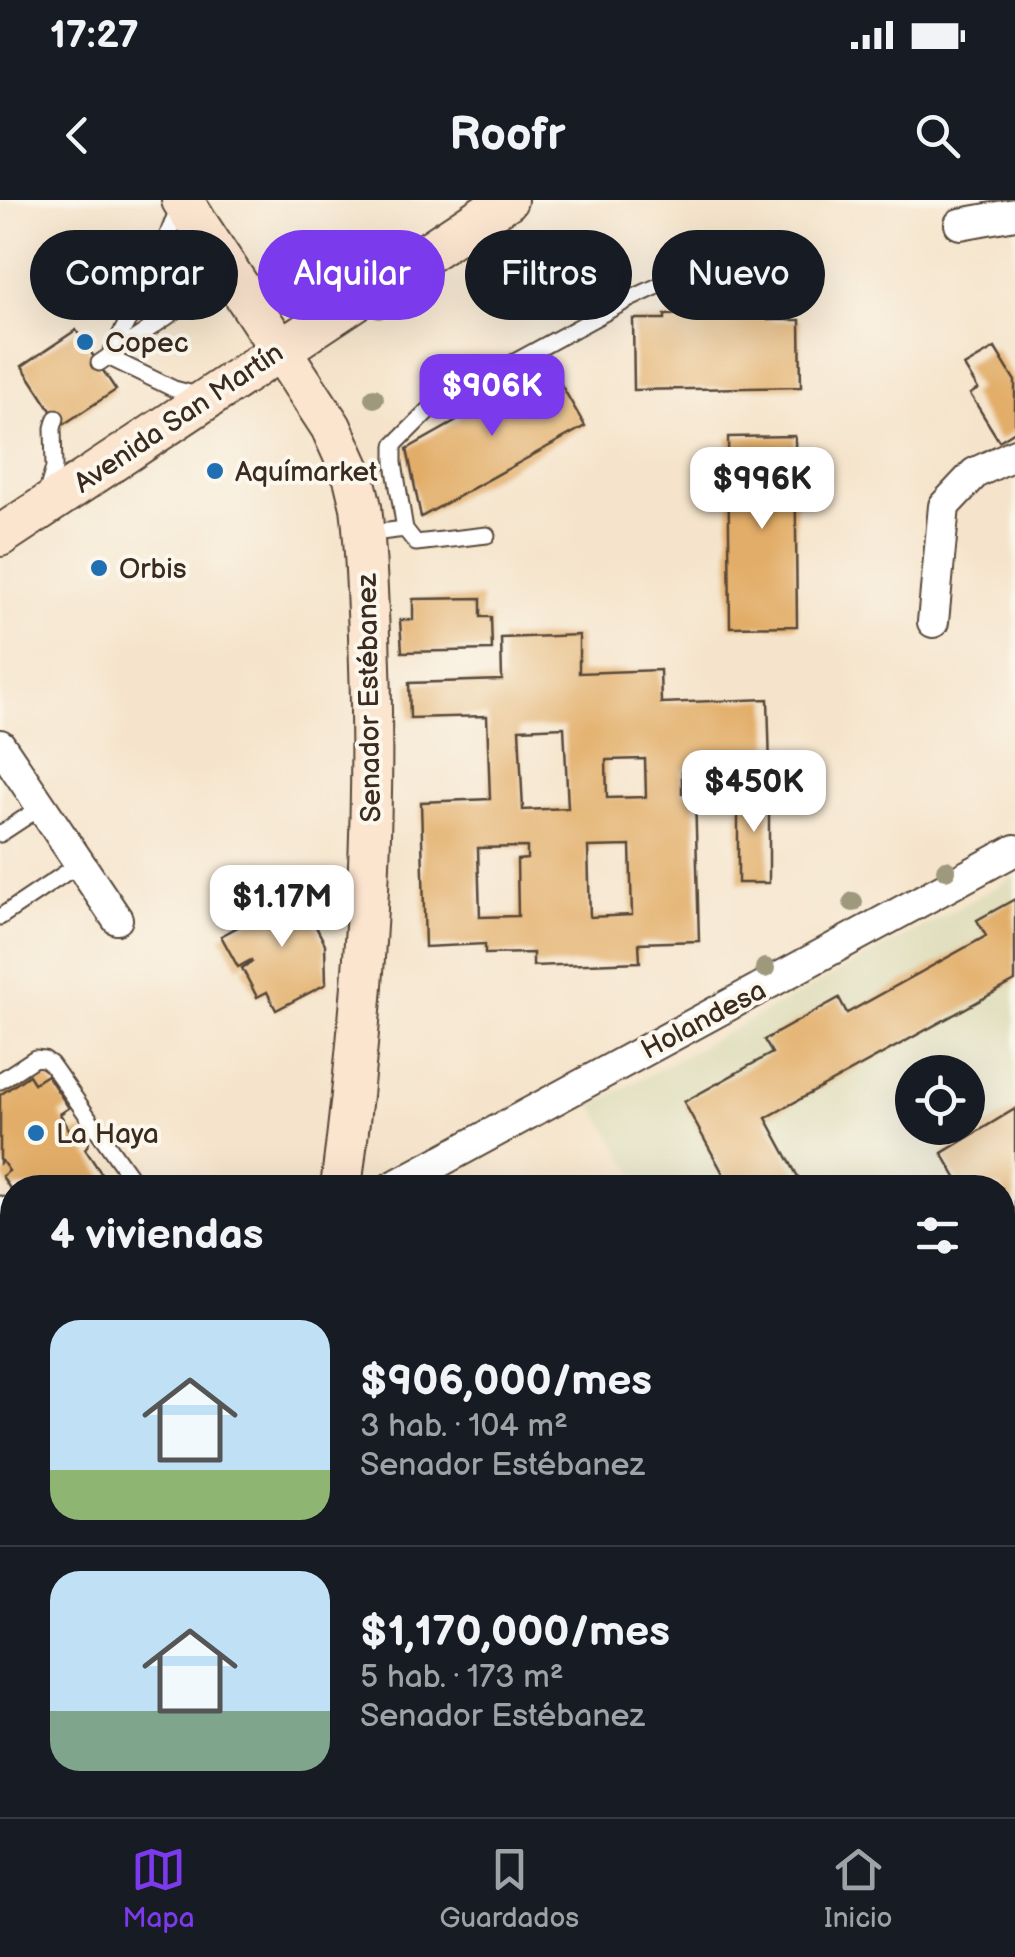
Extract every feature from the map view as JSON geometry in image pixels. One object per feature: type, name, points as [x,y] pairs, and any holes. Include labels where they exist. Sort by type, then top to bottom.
[{"type":"main road","name":"Senador Estébanez","points":[[182,200],[343,450],[361,507],[371,690],[370,888],[343,1175]]},
{"type":"main road","name":"Avenida San Martín","points":[[0,536],[506,200]]},
{"type":"street","points":[[960,224],[1015,214]]},
{"type":"street","points":[[933,622],[944,506],[974,473],[1015,454]]},
{"type":"street","points":[[0,746],[117,919]]},
{"type":"street","name":"Holandesa","points":[[415,1175],[1015,850]]},
{"type":"lane","points":[[170,230],[182,200]]},
{"type":"lane","points":[[487,536],[416,543],[405,529],[394,445],[432,407],[652,289]]},
{"type":"lane","points":[[104,360],[198,296],[222,291],[249,300]]},
{"type":"lane","points":[[104,360],[127,320]]},
{"type":"lane","points":[[104,360],[174,389],[208,397]]},
{"type":"lane","points":[[41,508],[54,468],[56,418]]},
{"type":"lane","points":[[364,534],[405,529]]},
{"type":"lane","points":[[0,834],[41,807]]},
{"type":"lane","points":[[0,917],[79,864]]},
{"type":"lane","points":[[0,1080],[35,1058],[51,1064],[129,1175]]},
{"type":"shaded area","points":[[1015,877],[1015,1175],[635,1175],[593,1105]]},
{"type":"building","points":[[633,319],[800,320],[801,387],[634,390]]},
{"type":"building","points":[[76,330],[116,390],[61,426],[22,366]]},
{"type":"building","points":[[995,348],[1015,381],[1015,431],[999,441],[970,394],[978,389],[964,366]]},
{"type":"building","points":[[551,367],[585,426],[421,517],[407,449],[460,419],[458,415]]},
{"type":"building","points":[[795,436],[797,626],[730,627],[728,437]]},
{"type":"building","points":[[481,598],[481,617],[491,617],[492,650],[402,652],[400,620],[413,620],[413,599]]},
{"type":"building","points":[[579,635],[579,673],[660,670],[661,703],[768,699],[770,766],[682,769],[682,793],[695,792],[699,941],[639,943],[640,962],[533,966],[533,953],[485,954],[485,944],[425,947],[421,802],[490,799],[487,716],[410,718],[409,683],[502,680],[501,638]],"holes":[[[564,727],[568,808],[523,810],[519,729]],[[645,759],[646,797],[607,798],[606,760]],[[630,846],[632,915],[590,917],[588,847]],[[527,847],[527,859],[517,860],[518,916],[480,917],[478,848]]]},
{"type":"building","points":[[738,788],[769,788],[769,883],[738,883]]},
{"type":"building","points":[[314,886],[324,905],[309,913],[325,944],[326,984],[276,1010],[267,992],[257,997],[242,968],[251,960],[238,967],[221,936]]},
{"type":"building","points":[[1015,899],[1015,981],[766,1118],[797,1175],[724,1175],[684,1102],[772,1053],[764,1040],[839,998],[847,1013],[986,936],[977,920]]},
{"type":"building","name":"La Haya","points":[[29,1075],[34,1083],[47,1075],[69,1108],[60,1114],[73,1136],[81,1130],[89,1143],[85,1149],[102,1175],[3,1175],[9,1171],[0,1163],[0,1095]]},
{"type":"building","points":[[1015,1109],[1015,1175],[955,1175],[942,1153],[955,1145],[985,1145],[985,1127]]},
{"type":"place","name":"Copec","points":[[85,342]]},
{"type":"place","name":"Aquímarket","points":[[215,471]]},
{"type":"place","name":"Orbis","points":[[99,568]]},
{"type":"place","name":"La Haya","points":[[36,1133]]}]
